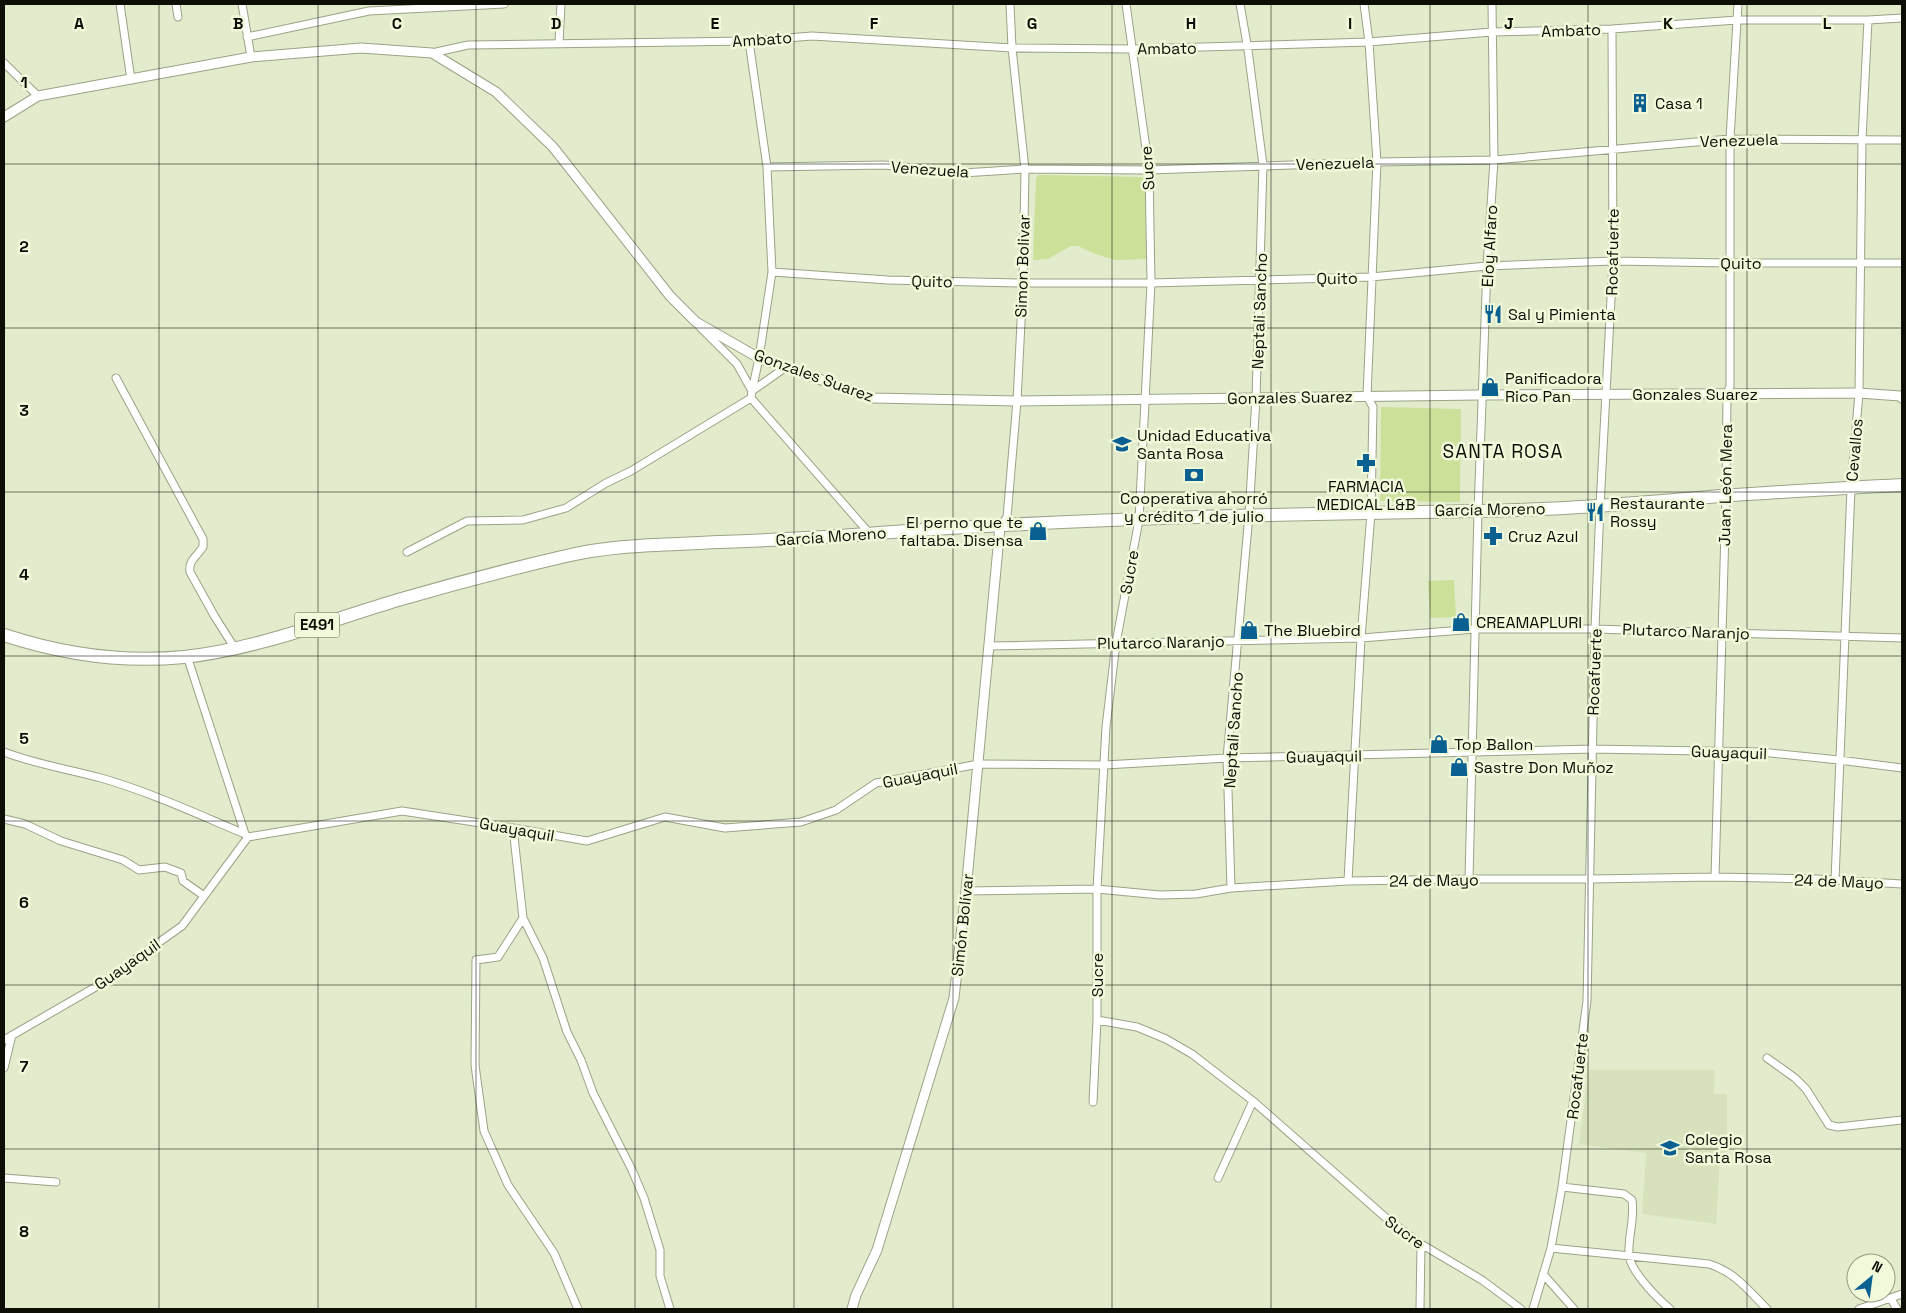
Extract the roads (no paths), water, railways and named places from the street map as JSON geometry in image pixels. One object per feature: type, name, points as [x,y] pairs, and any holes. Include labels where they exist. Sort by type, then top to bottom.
[{"type":"highway","name":"García Moreno","points":[[234,647],[274,638],[402,599],[581,552],[628,546],[1249,515],[1434,510],[1478,511],[1600,506],[1902,485]]},
{"type":"highway","name":"E491","points":[[4,635],[35,645],[103,657],[187,656],[234,647]]},
{"type":"street","points":[[120,4],[131,80]]},
{"type":"street","points":[[176,4],[178,17]]},
{"type":"street","points":[[242,4],[250,57]]},
{"type":"street","points":[[247,37],[370,7],[504,4]]},
{"type":"street","points":[[559,43],[561,4]]},
{"type":"street","name":"Simon Bolivar","points":[[1000,526],[1006,517],[1017,401],[1023,283],[1025,169],[1012,48],[1010,4]]},
{"type":"street","name":"Sucre","points":[[1093,1102],[1097,1020],[1097,889],[1106,727],[1116,643],[1138,520],[1151,283],[1149,170],[1126,4]]},
{"type":"street","name":"Neptali Sancho","points":[[1231,888],[1228,758],[1249,515],[1256,398],[1263,165],[1240,4]]},
{"type":"street","points":[[1348,881],[1361,638],[1371,513],[1373,408],[1367,396],[1377,162],[1369,42],[1364,4]]},
{"type":"street","name":"Eloy Alfaro","points":[[1469,878],[1478,511],[1494,160],[1492,4]]},
{"type":"street","name":"Juan León Mera","points":[[1715,877],[1726,496],[1727,394],[1730,386],[1730,139],[1738,4]]},
{"type":"street","name":"Ambato","points":[[432,53],[468,46],[749,41],[812,36],[1012,48],[1247,46],[1369,42],[1492,32],[1612,29],[1737,20],[1868,20],[1902,18]]},
{"type":"street","name":"Cevallos","points":[[1835,880],[1851,488],[1859,393],[1862,139],[1868,20]]},
{"type":"street","name":"Rocafuerte","points":[[1533,1309],[1551,1248],[1562,1187],[1587,1001],[1595,629],[1613,261],[1612,29]]},
{"type":"street","points":[[749,41],[766,167],[772,272],[752,394]]},
{"type":"street","points":[[4,117],[38,96],[250,57],[362,48],[432,53]]},
{"type":"street","name":"Gonzales Suarez","points":[[432,53],[496,92],[553,147],[670,296],[696,322],[759,358],[873,398],[1017,401],[1484,394],[1859,393],[1902,396]]},
{"type":"street","points":[[4,63],[38,96]]},
{"type":"street","name":"Venezuela","points":[[766,167],[884,165],[963,173],[1025,169],[1149,170],[1263,165],[1494,160],[1730,139],[1902,140]]},
{"type":"street","name":"Quito","points":[[772,272],[888,280],[1151,283],[1371,277],[1488,266],[1613,261],[1902,263]]},
{"type":"street","points":[[696,322],[737,364],[752,394],[870,534]]},
{"type":"street","points":[[407,552],[467,521],[524,520],[566,508],[606,483],[631,471],[752,394],[786,367]]},
{"type":"street","points":[[116,378],[203,540],[203,547],[189,566],[190,572],[234,647]]},
{"type":"street","name":"Simón Bolívar","points":[[852,1309],[856,1295],[877,1250],[954,998],[979,764],[1000,526]]},
{"type":"street","name":"Plutarco Naranjo","points":[[990,646],[1361,638],[1476,629],[1595,629],[1902,638]]},
{"type":"street","points":[[187,656],[246,835]]},
{"type":"street","name":"Guayaquil","points":[[4,1040],[99,985],[182,926],[246,835],[402,811],[586,841],[665,817],[725,828],[801,822],[836,810],[876,783],[979,764],[1105,765],[1228,758],[1592,749],[1761,752],[1902,768]]},
{"type":"street","points":[[4,752],[24,760],[102,778],[246,835]]},
{"type":"street","points":[[4,819],[24,824],[61,841],[123,860],[139,870],[165,867],[181,873],[183,881],[204,896]]},
{"type":"street","points":[[513,828],[523,918],[543,958],[567,1032],[593,1093],[644,1198],[660,1250],[660,1276],[670,1309]]},
{"type":"street","name":"24 de Mayo","points":[[966,892],[1097,889],[1160,895],[1196,894],[1231,888],[1348,881],[1469,878],[1715,877],[1902,884]]},
{"type":"street","points":[[523,918],[498,957],[476,960],[476,1064],[484,1131],[508,1185],[554,1253],[578,1309]]},
{"type":"street","name":"Sucre","points":[[1097,1020],[1137,1027],[1166,1039],[1199,1059],[1253,1101],[1385,1217],[1421,1244],[1482,1280],[1521,1309]]},
{"type":"street","points":[[4,1068],[12,1035]]},
{"type":"street","points":[[1767,1058],[1795,1078],[1806,1089],[1829,1125],[1838,1127],[1902,1120]]},
{"type":"street","points":[[1218,1178],[1253,1101]]},
{"type":"street","points":[[4,1178],[56,1182]]},
{"type":"street","points":[[1562,1187],[1624,1194],[1632,1200],[1634,1212],[1628,1256],[1641,1279],[1670,1309]]},
{"type":"street","points":[[1420,1309],[1421,1244]]},
{"type":"street","points":[[1551,1248],[1709,1264],[1722,1268],[1733,1275],[1767,1309]]},
{"type":"street","points":[[1543,1274],[1574,1309]]},
{"type":"street","points":[[1859,1309],[1878,1303]]},
{"type":"place","name":"Casa 1","points":[[1640,103]]},
{"type":"place","name":"Sal y Pimienta","points":[[1493,314]]},
{"type":"place","name":"Panificadora Rico Pan","points":[[1490,387]]},
{"type":"place","name":"Unidad Educativa Santa Rosa","points":[[1122,444]]},
{"type":"place","name":"FARMACIA MEDICAL L&B","points":[[1366,463]]},
{"type":"place","name":"Cooperativa ahorró y crédito 1 de julio","points":[[1194,475]]},
{"type":"place","name":"Restaurante Rossy","points":[[1595,512]]},
{"type":"place","name":"El perno que te faltaba. Disensa","points":[[1038,531]]},
{"type":"place","name":"Cruz Azul","points":[[1493,536]]},
{"type":"place","name":"CREAMAPLURI","points":[[1461,622]]},
{"type":"place","name":"The Bluebird","points":[[1249,630]]},
{"type":"place","name":"Top Ballon","points":[[1439,744]]},
{"type":"place","name":"Sastre Don Muñoz","points":[[1459,767]]},
{"type":"place","name":"Colegio Santa Rosa","points":[[1670,1148]]},
{"type":"district","name":"SANTA ROSA","points":[[1503,451]]}]
